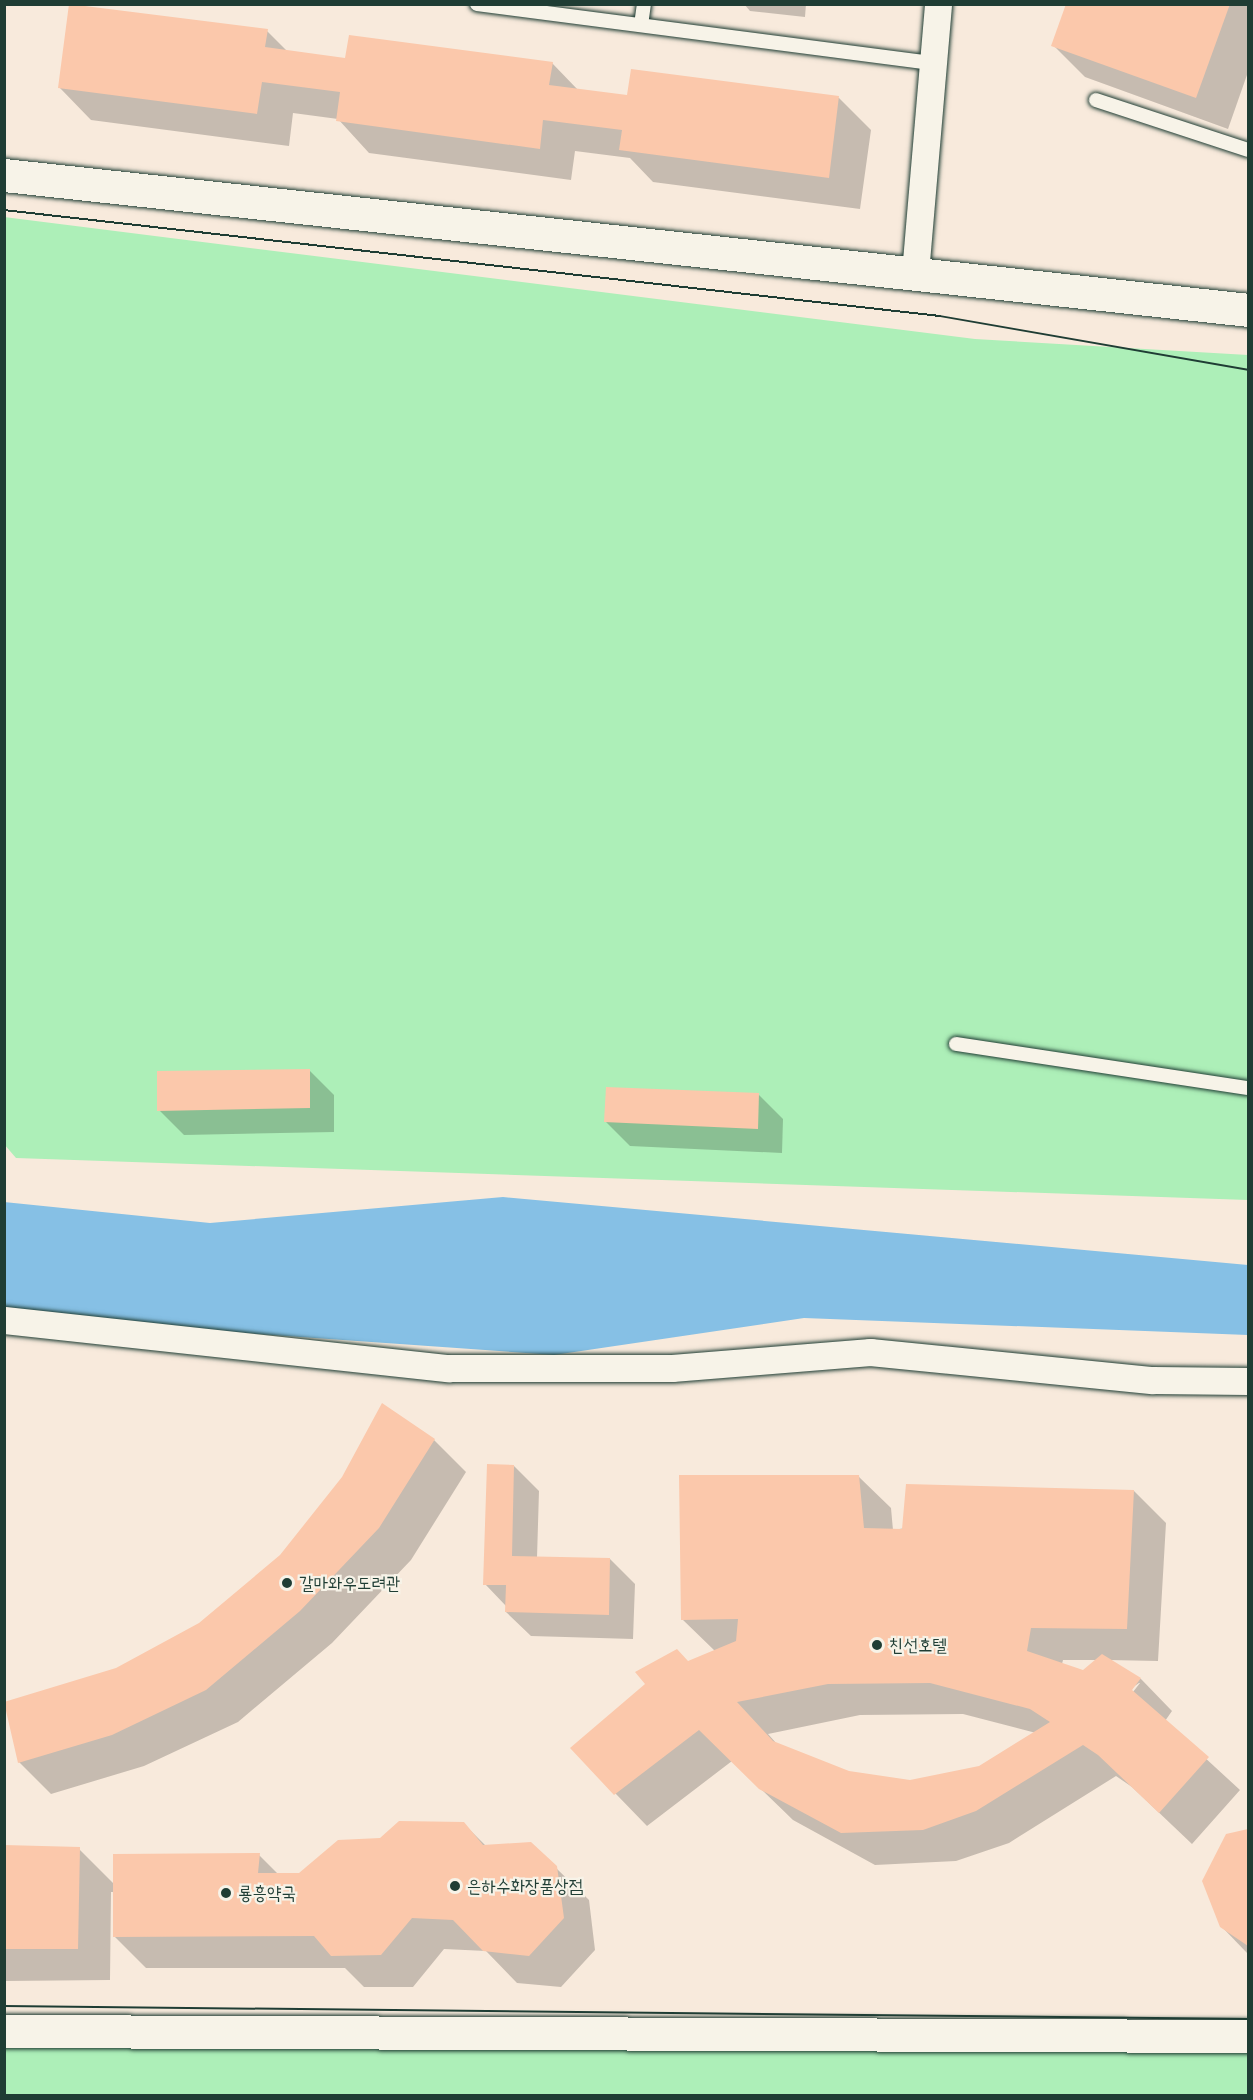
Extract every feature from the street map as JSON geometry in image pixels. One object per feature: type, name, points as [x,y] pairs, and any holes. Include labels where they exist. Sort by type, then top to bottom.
[{"type":"street","points":[[915,273],[938,4]]},
{"type":"street","points":[[4,175],[1248,310]]},
{"type":"street","points":[[4,1320],[448,1368],[672,1368],[870,1352],[1153,1380],[1248,1381]]},
{"type":"street","points":[[4,2031],[1248,2036]]},
{"type":"lane","points":[[477,4],[933,63]]},
{"type":"lane","points":[[641,26],[644,4]]},
{"type":"lane","points":[[1096,100],[1248,150]]},
{"type":"lane","points":[[956,1044],[1248,1088]]},
{"type":"green space","points":[[4,217],[975,339],[1248,355],[1248,1200],[16,1158],[4,1144]]},
{"type":"green space","points":[[4,2031],[1248,2036],[1248,2095],[5,2095]]},
{"type":"water","points":[[503,1197],[1248,1265],[1248,1335],[804,1318],[554,1355],[5,1316],[4,1202],[210,1223]]},
{"type":"building","points":[[69,4],[268,29],[265,47],[345,58],[349,35],[553,62],[549,85],[627,95],[631,69],[839,96],[829,178],[619,150],[622,130],[543,120],[540,149],[336,121],[340,92],[262,82],[257,114],[58,88]]},
{"type":"building","points":[[1066,4],[1230,4],[1196,98],[1051,46]]},
{"type":"building","points":[[310,1069],[310,1108],[157,1111],[157,1071]]},
{"type":"building","points":[[606,1087],[759,1093],[758,1129],[604,1122]]},
{"type":"building","name":"갈마와우도려관","points":[[382,1403],[435,1439],[379,1528],[300,1611],[206,1690],[112,1735],[18,1763],[4,1702],[116,1668],[199,1623],[280,1555],[342,1477]]},
{"type":"building","points":[[487,1464],[514,1465],[512,1556],[610,1558],[609,1615],[505,1612],[506,1585],[483,1585]]},
{"type":"building","name":"친선호텔","points":[[679,1475],[859,1475],[864,1528],[902,1529],[906,1484],[1134,1490],[1127,1629],[1031,1628],[1027,1651],[1083,1670],[1102,1654],[1141,1678],[1132,1690],[1209,1757],[1159,1813],[1098,1755],[1083,1745],[976,1811],[923,1830],[841,1833],[759,1789],[699,1730],[614,1795],[570,1748],[645,1684],[635,1672],[677,1649],[688,1661],[736,1641],[738,1619],[681,1620]],"holes":[[[930,1683],[1030,1709],[1050,1722],[979,1766],[910,1780],[849,1771],[773,1741],[737,1702],[828,1684]]]},
{"type":"building","points":[[399,1821],[464,1822],[483,1845],[531,1842],[557,1866],[564,1918],[529,1956],[483,1951],[453,1920],[412,1918],[381,1955],[331,1956],[314,1936],[113,1937],[113,1854],[260,1853],[258,1873],[299,1873],[338,1840],[380,1838]]},
{"type":"building","points":[[1248,1829],[1248,1946],[1220,1927],[1202,1881],[1226,1834]]},
{"type":"building","points":[[4,1845],[80,1847],[78,1949],[4,1949]]},
{"type":"tram line","points":[[4,210],[940,316],[1248,370]]},
{"type":"tram line","points":[[4,2006],[1248,2019]]},
{"type":"place","name":"갈마와우도려관","points":[[287,1583]]},
{"type":"place","name":"친선호텔","points":[[877,1645]]},
{"type":"place","name":"은하수화장품상점","points":[[455,1886]]},
{"type":"place","name":"룡흥약국","points":[[226,1893]]}]
